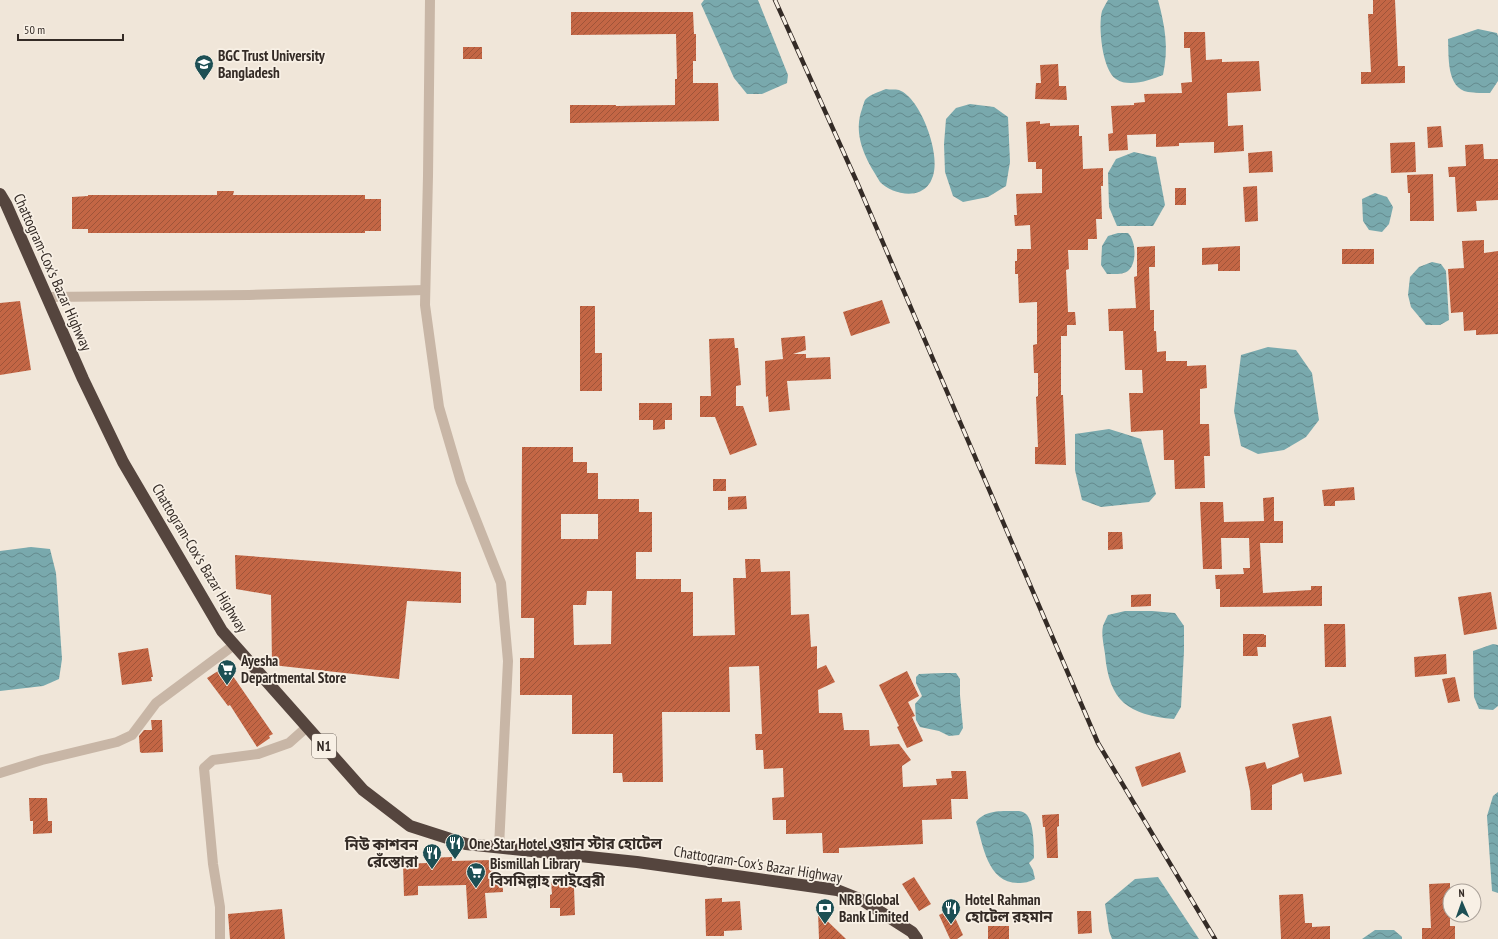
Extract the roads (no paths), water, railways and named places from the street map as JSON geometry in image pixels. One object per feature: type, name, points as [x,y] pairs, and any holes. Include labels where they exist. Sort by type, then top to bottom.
[{"type":"highway","name":"Chattogram-Cox's Bazar Highway","points":[[0,194],[6,204],[83,379],[123,462],[222,631],[363,790],[410,826],[466,844],[637,862],[837,890],[862,900],[912,932],[917,939]]},
{"type":"street","points":[[430,0],[425,305],[439,406],[461,482],[502,583],[508,661],[499,847]]},
{"type":"street","points":[[47,297],[249,295],[425,290]]},
{"type":"street","points":[[0,773],[42,760],[117,742],[132,735],[156,703],[234,645]]},
{"type":"street","points":[[220,939],[220,907],[213,864],[204,768],[213,760],[258,754],[289,743],[307,727]]},
{"type":"water","points":[[704,0],[758,0],[788,75],[787,83],[762,94],[747,94],[734,78],[701,4]]},
{"type":"water","points":[[1108,0],[1158,0],[1163,19],[1166,46],[1163,75],[1146,81],[1127,83],[1121,82],[1111,74],[1104,57],[1101,36],[1102,11]]},
{"type":"water","points":[[1478,29],[1497,33],[1498,36],[1498,81],[1490,93],[1468,92],[1461,89],[1452,78],[1450,70],[1448,39]]},
{"type":"water","points":[[886,89],[899,90],[907,95],[915,104],[922,115],[932,142],[935,167],[933,176],[929,184],[924,189],[912,194],[905,194],[891,190],[878,180],[866,157],[860,141],[860,117],[865,101],[872,95]]},
{"type":"water","points":[[970,104],[994,107],[1008,117],[1010,162],[1006,186],[988,197],[963,202],[953,196],[945,172],[944,144],[946,119],[956,108]]},
{"type":"water","points":[[1134,152],[1156,157],[1165,205],[1153,226],[1117,226],[1109,207],[1108,173],[1116,159]]},
{"type":"water","points":[[1375,193],[1387,197],[1393,207],[1389,224],[1382,232],[1369,230],[1363,221],[1362,199]]},
{"type":"water","points":[[1118,233],[1128,233],[1133,241],[1134,257],[1132,266],[1127,272],[1124,273],[1107,274],[1101,265],[1102,246],[1108,236]]},
{"type":"water","points":[[1432,262],[1441,264],[1446,271],[1449,320],[1440,325],[1426,325],[1411,307],[1408,295],[1410,277],[1419,267]]},
{"type":"water","points":[[1268,347],[1296,350],[1312,373],[1319,420],[1306,437],[1284,450],[1258,454],[1241,446],[1234,411],[1241,355]]},
{"type":"water","points":[[1109,429],[1141,439],[1156,494],[1149,502],[1101,507],[1082,500],[1075,470],[1075,434]]},
{"type":"water","points":[[31,547],[50,549],[56,573],[62,659],[59,679],[43,686],[0,691],[0,551]]},
{"type":"water","points":[[1125,611],[1175,613],[1184,626],[1181,707],[1174,719],[1144,714],[1133,709],[1124,703],[1116,694],[1111,683],[1107,670],[1102,633],[1103,626],[1108,615]]},
{"type":"water","points":[[1493,644],[1498,645],[1498,706],[1493,710],[1479,709],[1474,697],[1473,651]]},
{"type":"water","points":[[956,673],[960,679],[963,728],[959,735],[949,736],[939,731],[920,727],[916,720],[915,704],[922,696],[916,683],[916,677],[919,674]]},
{"type":"water","points":[[1498,792],[1498,893],[1492,891],[1487,816],[1493,796]]},
{"type":"water","points":[[1019,811],[1026,814],[1031,822],[1034,842],[1034,858],[1029,863],[1033,870],[1035,879],[1018,883],[999,877],[993,870],[984,851],[976,822],[979,818],[987,814]]},
{"type":"water","points":[[1158,877],[1199,939],[1112,939],[1109,931],[1105,904],[1135,879]]},
{"type":"water","points":[[1375,930],[1394,930],[1402,937],[1402,939],[1362,939]]},
{"type":"railway","points":[[775,0],[856,180],[1098,743],[1215,939]]},
{"type":"place","name":"BGC Trust University Bangladesh","points":[[204,81]]},
{"type":"place","name":"Ayesha Departmental Store","points":[[227,686]]},
{"type":"place","name":"One Star Hotel ওয়ান স্টার হোটেল","points":[[455,860]]},
{"type":"place","name":"নিউ কাশবন রেঁস্তোরা","points":[[432,870]]},
{"type":"place","name":"Bismillah Library বিসমিল্লাহ লাইব্রেরী","points":[[476,889]]},
{"type":"place","name":"NRB Global Bank Limited","points":[[825,925]]},
{"type":"place","name":"Hotel Rahman হোটেল রহমান","points":[[951,925]]}]
